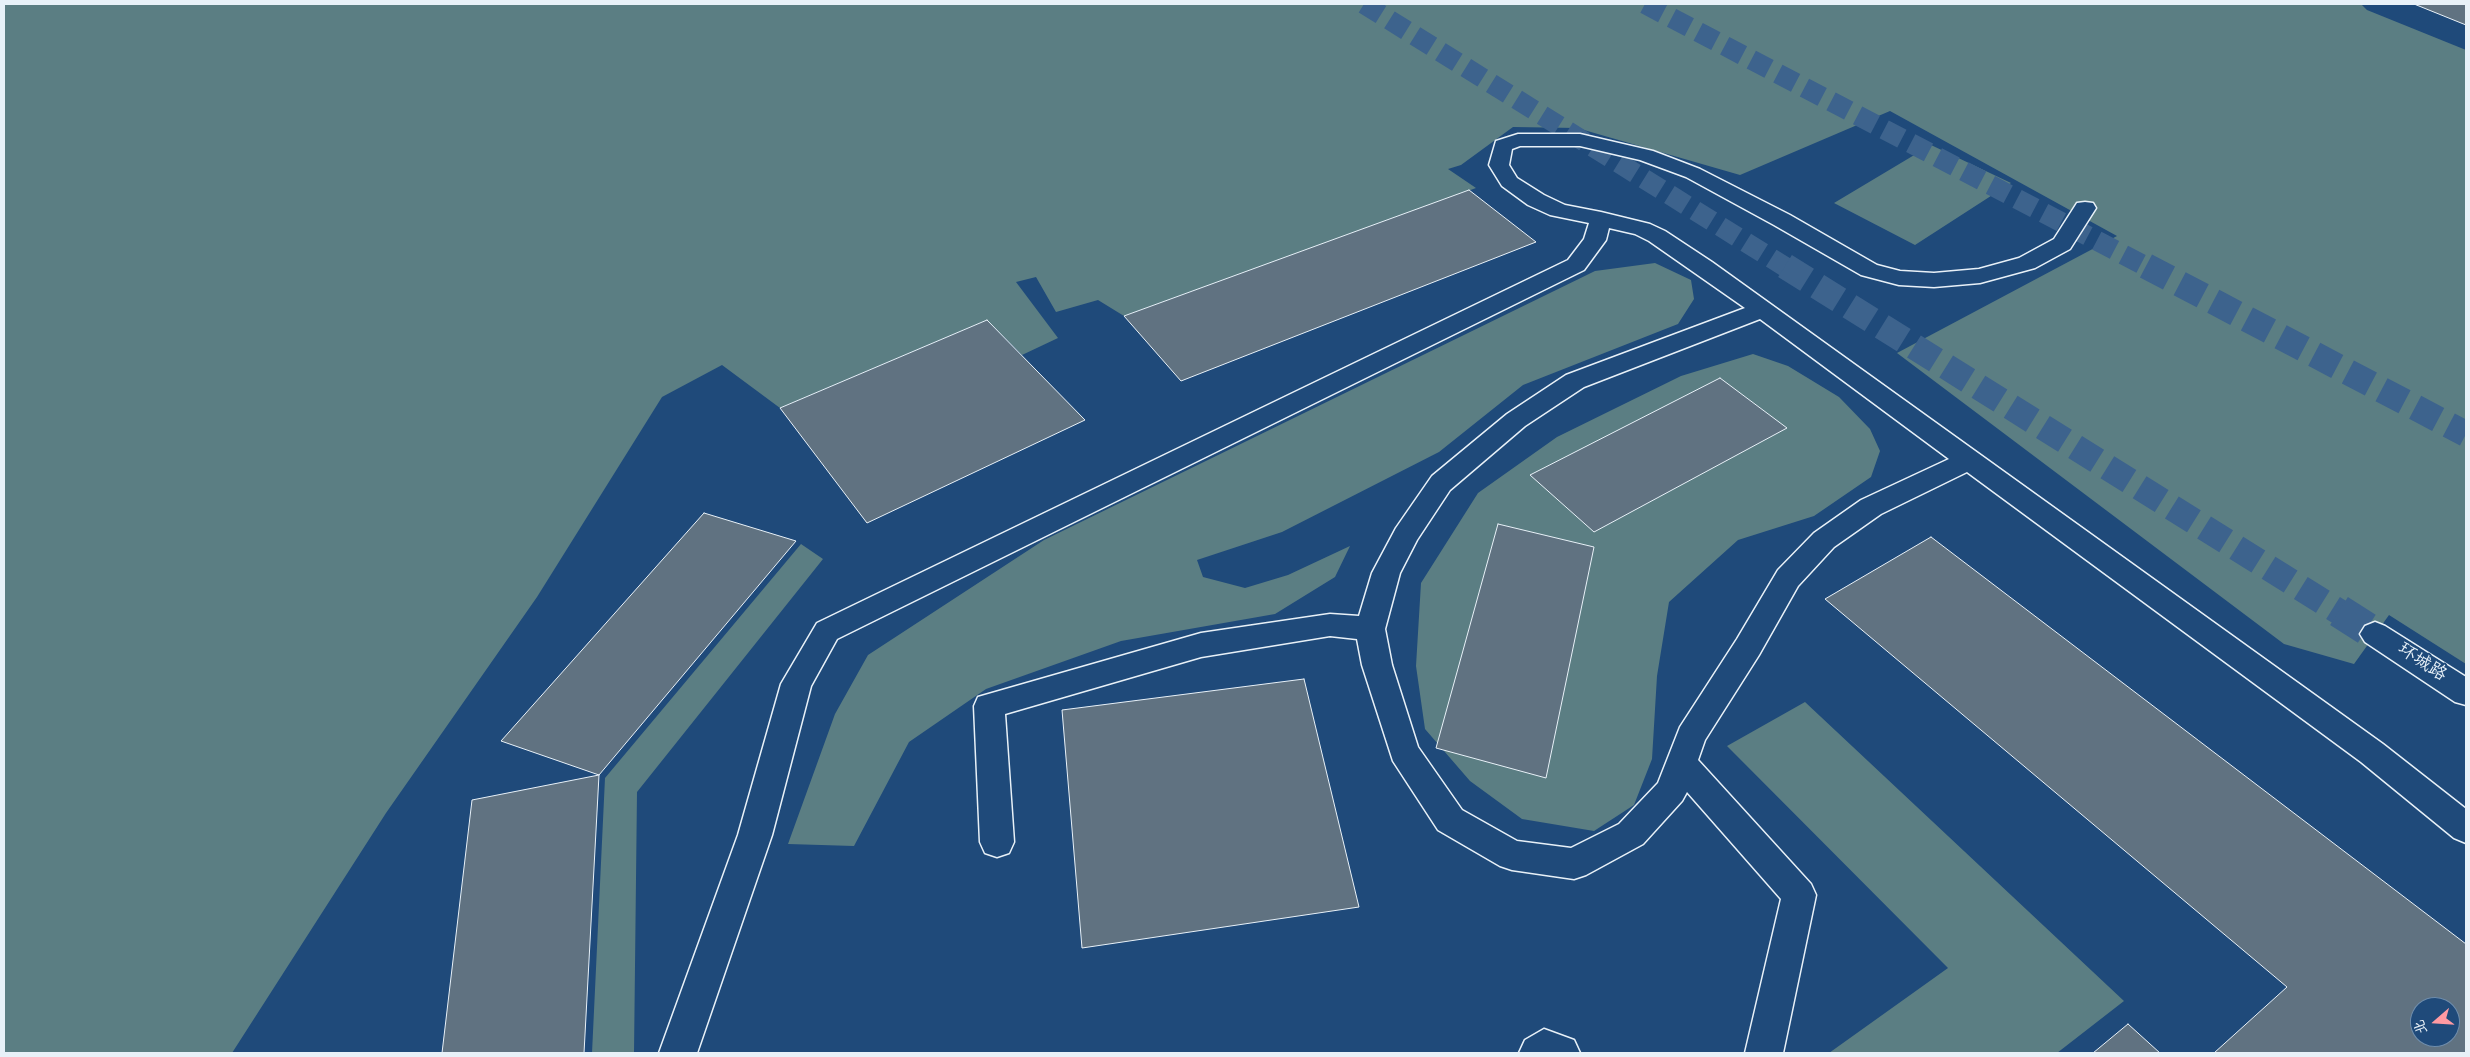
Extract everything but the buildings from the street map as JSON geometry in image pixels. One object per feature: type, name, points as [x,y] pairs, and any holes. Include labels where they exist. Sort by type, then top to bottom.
[{"type":"main road","points":[[2085,208],[2062,244],[2027,263],[1980,276],[1934,280],[1899,278],[1869,270],[1782,220],[1693,173],[1646,155],[1580,140],[1518,140],[1503,145],[1499,165],[1509,182],[1536,200],[1558,210],[1601,218],[1642,229],[1657,236],[1762,310],[2372,753],[2466,828]]},
{"type":"main road","points":[[678,1053],[755,835],[796,684],[827,632],[1576,265],[1595,240],[1601,218]]},
{"type":"main road","points":[[1762,310],[1575,381],[1516,420],[1441,483],[1406,535],[1386,573],[1370,629],[1377,665],[1404,752],[1450,820],[1512,856],[1574,864],[1631,834],[1671,791],[1691,736],[1748,647],[1788,578],[1824,540],[1871,507],[1969,460]]},
{"type":"main road","points":[[997,842],[989,706],[1202,645],[1330,625],[1370,629]]},
{"type":"main road","name":"环城路","points":[[2375,634],[2466,693]]},
{"type":"main road","points":[[1681,763],[1800,895],[1764,1053]]},
{"type":"main road","points":[[1538,1053],[1544,1048],[1561,1053]]},
{"type":"green space","points":[[4,4],[2361,4],[2367,10],[2466,50],[2466,664],[2389,615],[2354,664],[2284,644],[1897,353],[2117,236],[1890,111],[1740,175],[1577,128],[1513,127],[1461,165],[1448,169],[1476,188],[1124,316],[1098,300],[1056,312],[1036,277],[1016,282],[1058,338],[1022,355],[987,320],[780,408],[722,365],[662,397],[537,597],[386,813],[232,1053],[4,1053]]},
{"type":"green space","points":[[1931,145],[2011,183],[1915,245],[1834,203]]},
{"type":"green space","points":[[1655,263],[1691,280],[1694,299],[1678,324],[1523,385],[1439,452],[1282,532],[1197,560],[1203,577],[1245,588],[1288,575],[1350,546],[1335,577],[1275,614],[1121,641],[986,689],[909,742],[854,846],[788,844],[835,714],[868,655],[1044,540],[1595,271]]},
{"type":"green space","points":[[1753,354],[1788,366],[1839,397],[1870,429],[1880,451],[1871,477],[1814,516],[1738,540],[1669,602],[1657,676],[1652,759],[1634,805],[1594,831],[1522,819],[1470,781],[1425,729],[1416,666],[1421,583],[1478,493],[1557,437],[1681,376]]},
{"type":"green space","points":[[801,544],[823,559],[637,792],[634,1053],[592,1053],[605,778]]},
{"type":"green space","points":[[1805,702],[2124,1001],[2057,1053],[1829,1053],[1948,968],[1727,746]]},
{"type":"tunnel","points":[[1364,4],[1787,268]]},
{"type":"tunnel","points":[[1645,4],[2149,268]]},
{"type":"tunnel","points":[[1785,266],[2341,613]]},
{"type":"tunnel","points":[[2146,266],[2466,434]]},
{"type":"tunnel","points":[[2339,611],[2375,634]]}]
